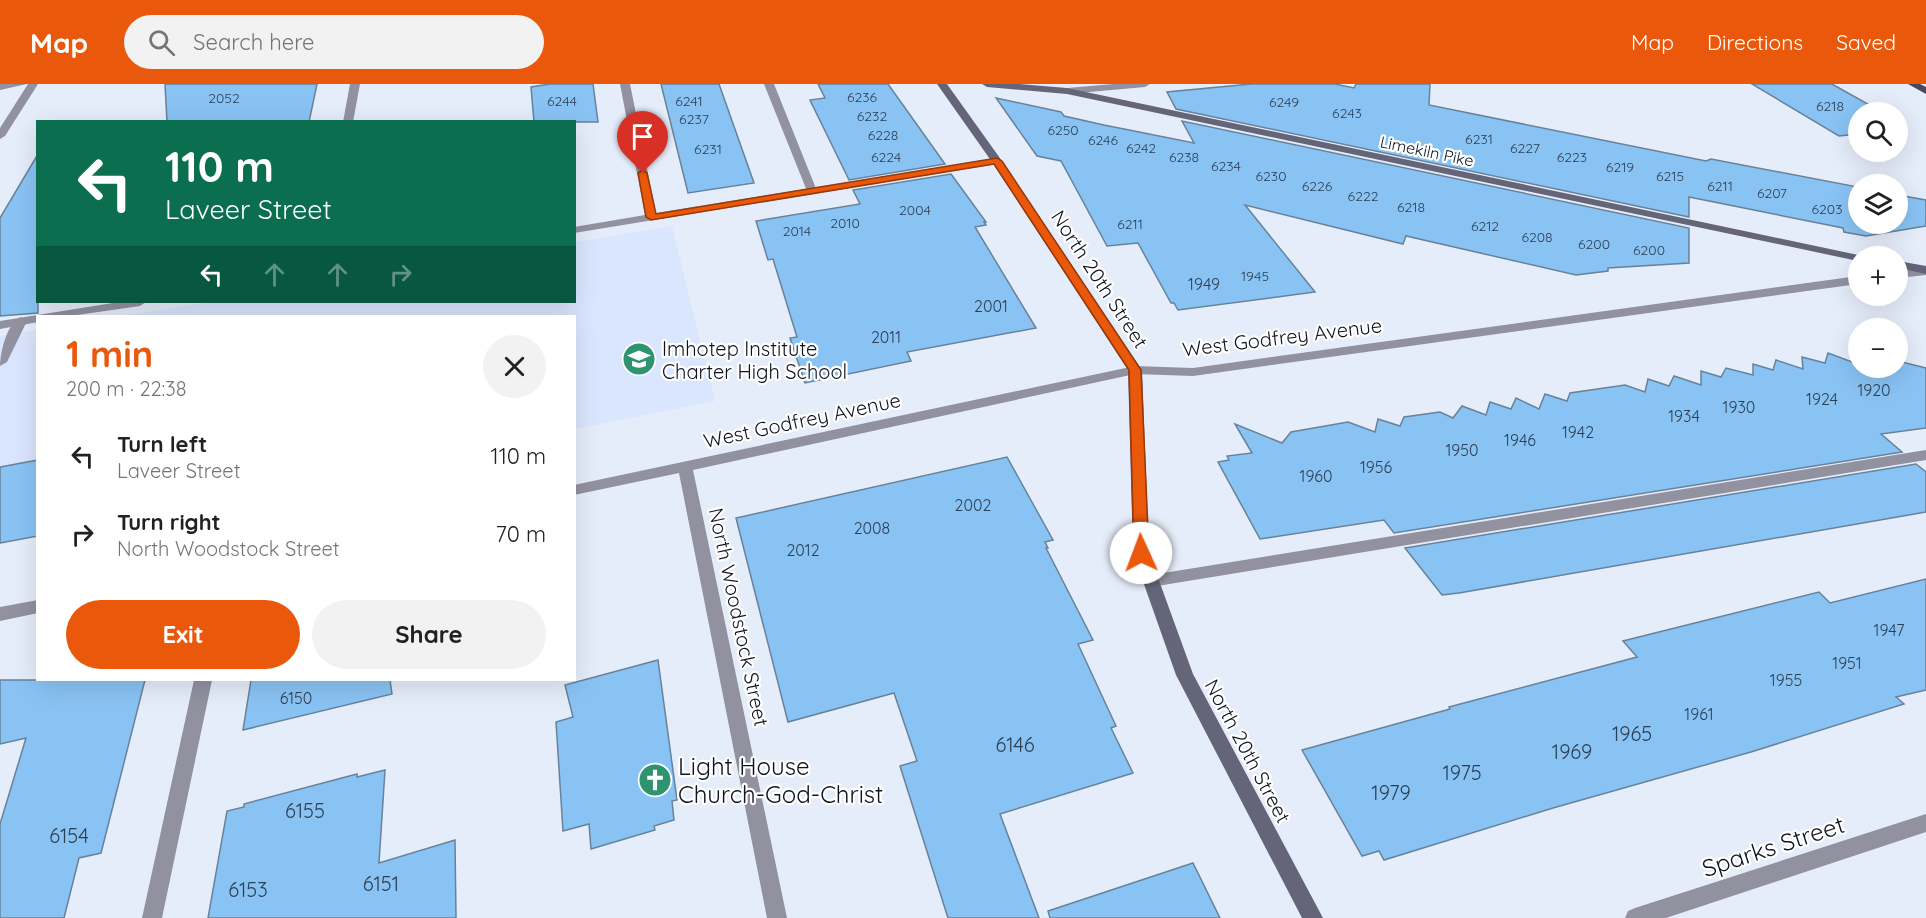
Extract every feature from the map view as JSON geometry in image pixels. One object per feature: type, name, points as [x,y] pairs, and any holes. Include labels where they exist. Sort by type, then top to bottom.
[{"type":"main road","points":[[1913,84],[1926,91]]},
{"type":"street","points":[[0,87],[22,84]]},
{"type":"street","points":[[0,136],[33,84]]},
{"type":"street","points":[[348,120],[355,84]]},
{"type":"street","points":[[625,84],[651,217]]},
{"type":"street","points":[[769,84],[812,191]]},
{"type":"street","name":"North 20th Street","points":[[942,84],[997,161],[1135,370],[1141,553],[1185,675],[1313,918]]},
{"type":"street","name":"Limekiln Pike","points":[[987,84],[1067,91],[1848,256]]},
{"type":"street","points":[[1067,91],[1145,84]]},
{"type":"street","points":[[576,230],[997,161]]},
{"type":"street","points":[[1908,267],[1926,270]]},
{"type":"street","points":[[1908,273],[1926,270]]},
{"type":"street","name":"West Godfrey Avenue","points":[[576,490],[1135,370],[1193,372],[1848,281]]},
{"type":"street","points":[[56,315],[134,303]]},
{"type":"street","points":[[0,325],[36,318]]},
{"type":"street","points":[[0,362],[21,321]]},
{"type":"street","points":[[1151,581],[1926,455]]},
{"type":"street","name":"North Woodstock Street","points":[[685,466],[777,918]]},
{"type":"street","points":[[0,614],[36,606]]},
{"type":"street","points":[[152,918],[203,681]]},
{"type":"street","name":"Sparks Street","points":[[1635,918],[1926,823]]},
{"type":"shaded area","name":"Imhotep Institute Charter High School","points":[[672,226],[715,401],[576,429],[576,315],[126,315],[204,303],[576,303],[576,242]]},
{"type":"shaded area","points":[[36,330],[36,537],[0,545],[0,336]]},
{"type":"building","points":[[165,84],[317,84],[309,120],[167,120]]},
{"type":"building","points":[[550,84],[593,84],[598,122],[534,120],[531,87]]},
{"type":"building","points":[[661,84],[719,84],[754,183],[688,193]]},
{"type":"building","points":[[818,84],[888,84],[945,164],[849,180],[810,100],[825,98]]},
{"type":"building","points":[[1251,84],[1335,84],[1354,88],[1356,84],[1430,84],[1429,105],[1706,161],[1711,159],[1848,185],[1848,233],[1844,232],[1843,228],[1689,197],[1689,217],[1176,109],[1167,92]]},
{"type":"building","points":[[1752,84],[1832,84],[1864,102],[1848,102],[1848,135],[1839,136]]},
{"type":"building","points":[[996,98],[1061,112],[1064,116],[1194,143],[1182,121],[1689,228],[1689,263],[1608,268],[1608,271],[1576,275],[1406,236],[1403,244],[1245,205],[1315,292],[1178,310],[1174,303],[1171,303],[1138,243],[1107,246],[1061,161],[1037,156]]},
{"type":"building","points":[[36,157],[36,303],[38,303],[38,313],[0,316],[0,218]]},
{"type":"building","points":[[951,174],[986,222],[984,222],[986,225],[975,227],[1036,328],[907,352],[911,361],[805,383],[790,338],[797,337],[773,259],[768,260],[756,221],[860,204],[853,190]]},
{"type":"building","points":[[1908,197],[1926,200],[1926,226],[1908,229]]},
{"type":"building","points":[[1855,234],[1878,234],[1866,236]]},
{"type":"building","points":[[1828,353],[1848,360],[1848,378],[1908,378],[1908,364],[1926,368],[1926,428],[1881,434],[1902,452],[1394,533],[1384,520],[1260,539],[1218,462],[1229,460],[1227,456],[1252,453],[1235,424],[1282,443],[1291,432],[1348,422],[1375,432],[1378,419],[1400,426],[1404,417],[1440,412],[1453,418],[1462,406],[1486,415],[1490,402],[1511,409],[1516,398],[1539,409],[1545,394],[1567,401],[1570,393],[1625,385],[1645,392],[1648,379],[1669,386],[1674,376],[1701,385],[1701,371],[1721,377],[1726,368],[1753,375],[1753,364],[1773,370],[1776,360],[1803,369],[1802,357],[1825,363]]},
{"type":"building","points":[[1007,457],[1053,540],[1045,542],[1048,548],[1046,548],[1093,640],[1078,644],[1116,726],[1111,728],[1133,773],[1000,814],[1039,918],[948,918],[900,766],[917,761],[894,693],[788,722],[736,518]]},
{"type":"building","points":[[36,460],[36,536],[0,543],[0,467]]},
{"type":"building","points":[[1916,464],[1926,472],[1926,512],[1459,593],[1442,595],[1405,548]]},
{"type":"building","points":[[1926,579],[1926,690],[1896,697],[1904,704],[1751,752],[1553,808],[1384,860],[1379,851],[1362,856],[1302,750],[1450,709],[1449,707],[1637,657],[1623,641],[1819,592],[1830,603]]},
{"type":"building","points":[[658,660],[677,800],[672,801],[674,820],[654,826],[655,830],[591,849],[589,824],[563,831],[556,722],[573,717],[565,685]]},
{"type":"building","points":[[0,680],[145,681],[101,853],[79,858],[64,918],[0,918],[0,824],[26,738],[0,744]]},
{"type":"building","points":[[251,681],[390,681],[392,694],[243,730]]},
{"type":"building","points":[[385,770],[379,863],[455,840],[456,918],[208,918],[227,811],[244,807],[244,804],[357,774],[357,777]]},
{"type":"building","points":[[1193,863],[1220,918],[1050,918],[1048,911]]},
{"type":"place","name":"Imhotep Institute Charter High School","points":[[639,359]]},
{"type":"place","name":"Light House Church-God-Christ","points":[[655,780]]},
{"type":"route","points":[[643,173],[651,217],[997,161],[1135,370],[1141,553]]}]
